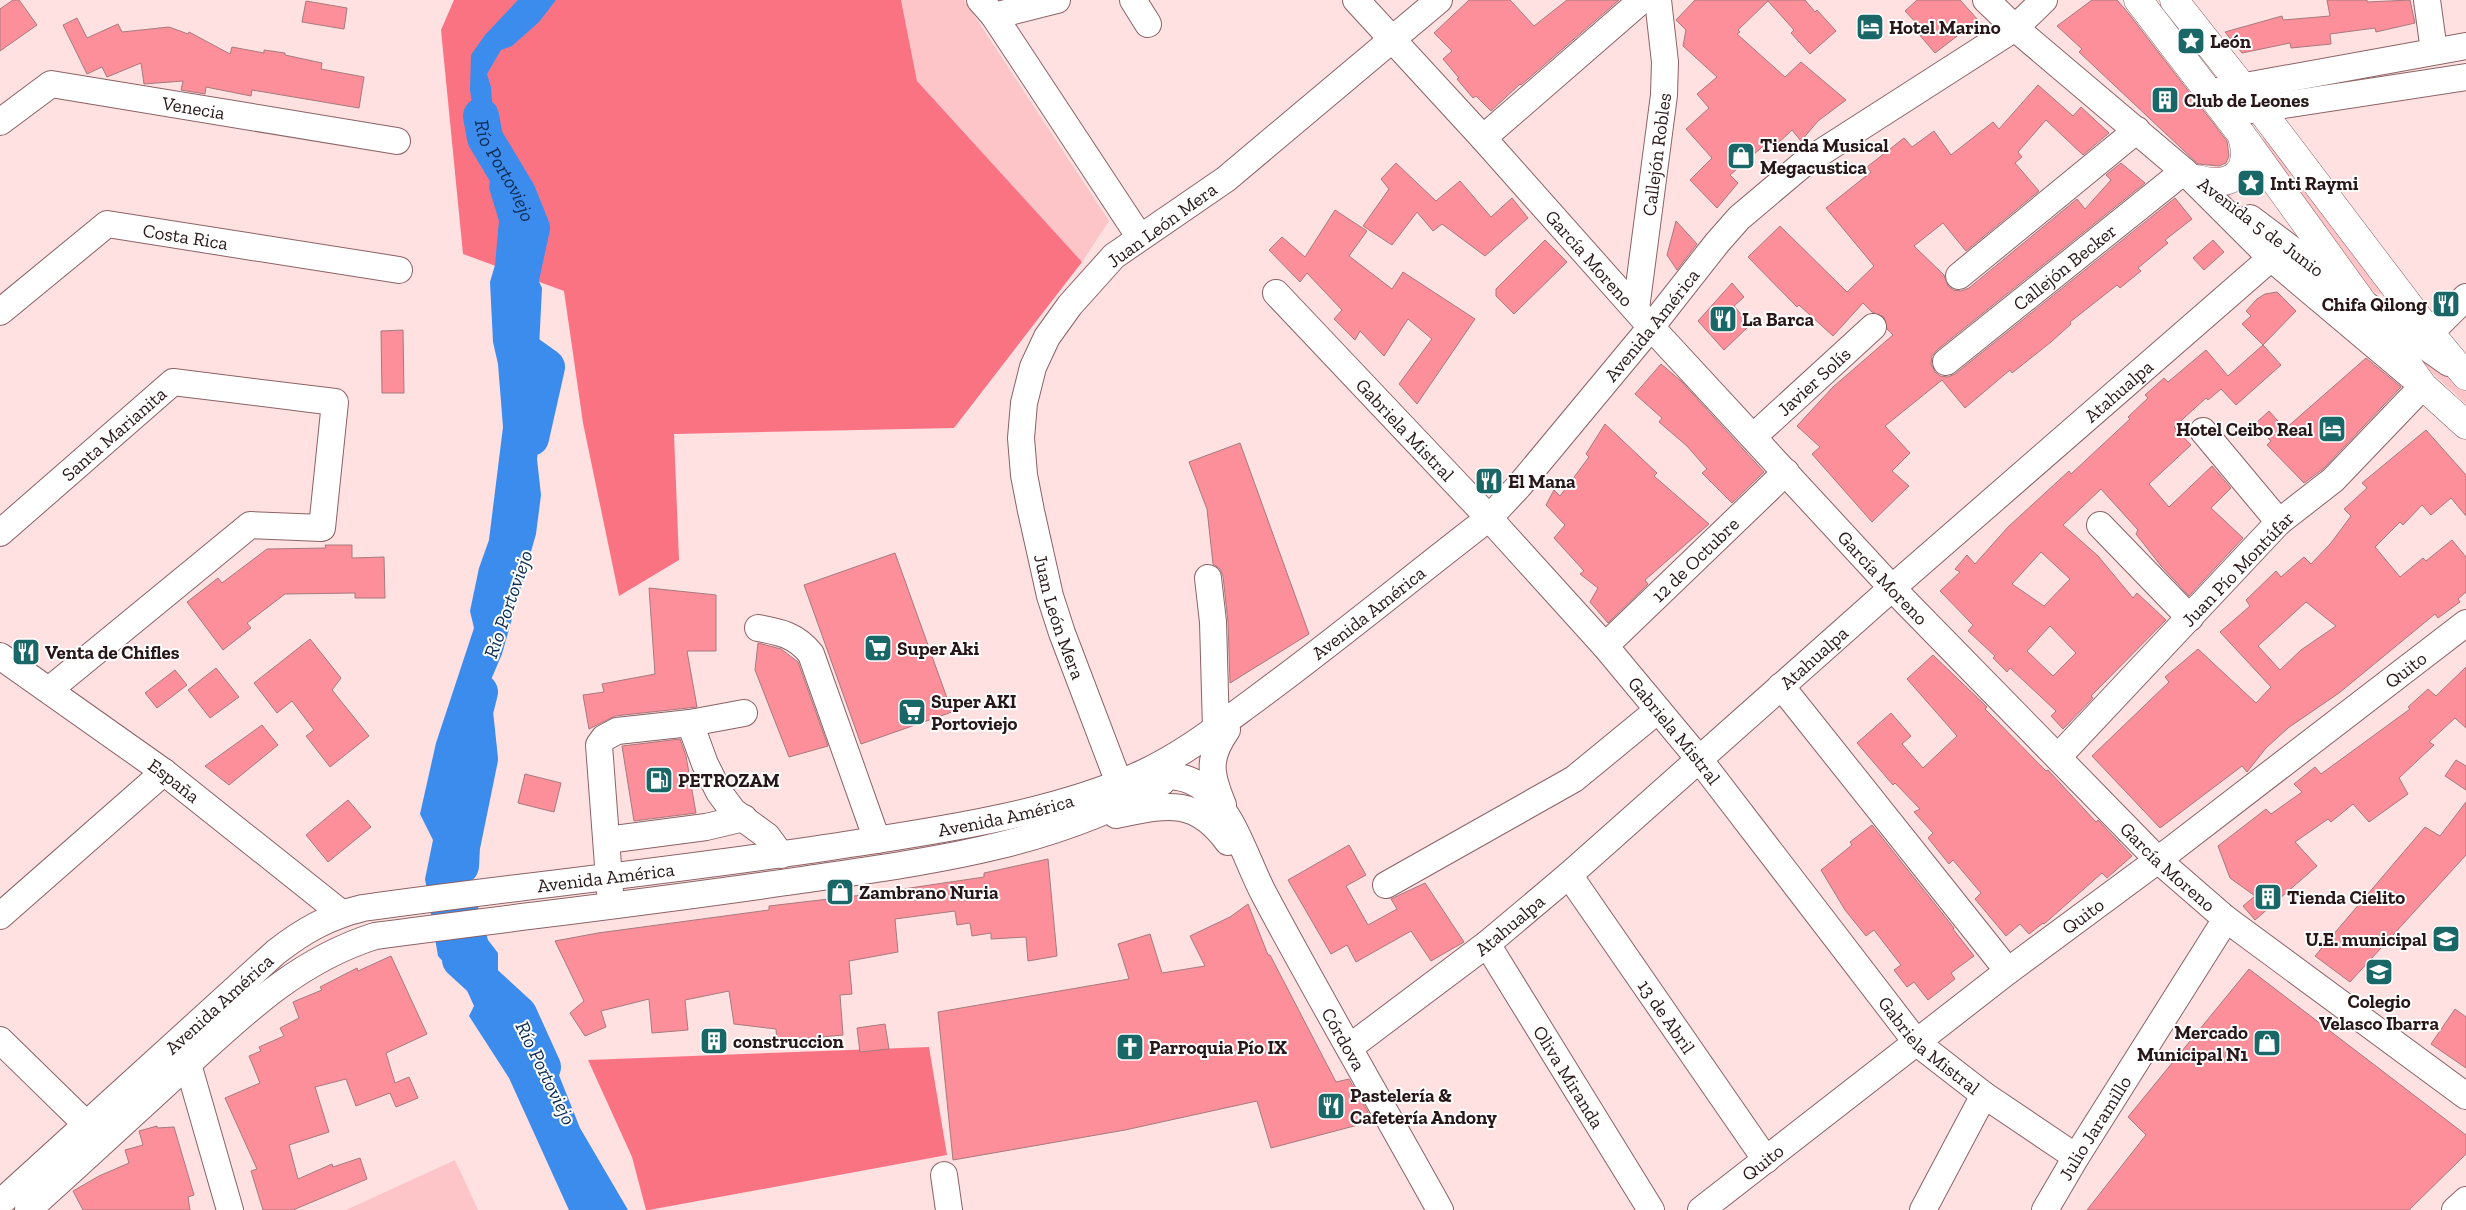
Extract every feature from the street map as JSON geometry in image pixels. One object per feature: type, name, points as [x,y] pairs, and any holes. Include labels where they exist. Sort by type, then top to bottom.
[{"type":"main road","points":[[2138,0],[2233,124],[2422,386],[2466,425]]},
{"type":"main road","points":[[2174,0],[2260,109],[2430,333],[2463,373]]},
{"type":"main road","points":[[2190,175],[2214,183],[2235,177],[2244,163],[2246,154],[2233,124]]},
{"type":"street","points":[[1057,0],[987,8],[1140,236]]},
{"type":"street","points":[[1134,0],[1148,24]]},
{"type":"street","name":"García Moreno","points":[[1356,0],[1892,588],[1981,682],[2058,757],[2158,860],[2226,919],[2466,1096]]},
{"type":"street","name":"Juan León Mera","points":[[1119,783],[1062,633],[1050,596],[1024,476],[1021,438],[1028,385],[1033,367],[1047,337],[1070,305],[1114,256],[1140,236],[1226,179],[1439,0]]},
{"type":"street","points":[[1483,138],[1642,0]]},
{"type":"street","name":"Callejón Robles","points":[[1644,318],[1664,95],[1665,62],[1658,0]]},
{"type":"street","name":"Avenida 5 de Junio","points":[[1986,0],[2015,28],[2190,175],[2362,302],[2463,373]]},
{"type":"street","name":"Avenida América","points":[[28,1210],[247,1010],[290,977],[338,948],[375,936],[748,888],[940,858],[1060,828],[1116,807],[1172,776],[1222,729],[1282,680],[1489,518],[1519,486],[1644,318],[1739,218],[1779,182],[1803,164],[2015,28],[2044,0]]},
{"type":"street","points":[[2426,0],[2434,51]]},
{"type":"street","points":[[2207,92],[2466,46]]},
{"type":"street","points":[[2233,124],[2260,109],[2466,77]]},
{"type":"street","name":"Venecia","points":[[0,122],[51,84],[397,141]]},
{"type":"street","points":[[1959,276],[2137,130]]},
{"type":"street","name":"Avenida 5 de Junio","points":[[2190,175],[2271,258],[2422,386]]},
{"type":"street","name":"Callejón Becker","points":[[1946,362],[2190,175]]},
{"type":"street","name":"Costa Rica","points":[[0,312],[107,224],[399,270]]},
{"type":"street","name":"Atahualpa","points":[[1350,1047],[1487,944],[1569,875],[1892,588],[2271,258]]},
{"type":"street","name":"Gabriela Mistral","points":[[1276,293],[1489,518],[1605,646],[1699,759],[1917,1043],[1984,1095],[2076,1157]]},
{"type":"street","points":[[2430,333],[2466,296]]},
{"type":"street","name":"Javier Solís","points":[[1754,436],[1873,327]]},
{"type":"street","name":"Santa Marianita","points":[[0,534],[173,382],[335,402],[322,528],[250,525],[49,690]]},
{"type":"street","name":"Juan Pío Montúfar","points":[[2058,757],[2279,522],[2333,480],[2422,386]]},
{"type":"street","points":[[2203,430],[2279,522]]},
{"type":"street","name":"12 de Octubre","points":[[1605,646],[1786,472]]},
{"type":"street","points":[[2100,525],[2190,618]]},
{"type":"street","points":[[1208,578],[1222,729],[1214,753],[1212,774],[1237,838]]},
{"type":"street","name":"Quito","points":[[1701,1210],[2008,971],[2158,860],[2466,623]]},
{"type":"street","points":[[758,628],[793,636],[811,654],[876,840]]},
{"type":"street","name":"España","points":[[0,656],[164,772],[352,911]]},
{"type":"street","points":[[1781,686],[2008,971]]},
{"type":"street","points":[[1386,885],[1574,778],[1658,710]]},
{"type":"street","points":[[611,905],[599,745],[604,738],[618,732],[690,723],[744,713]]},
{"type":"street","points":[[690,723],[705,764],[719,792],[733,811],[767,836],[781,855]]},
{"type":"street","name":"Avenida América","points":[[0,1202],[276,952],[310,928],[352,911],[530,885],[781,855],[876,840],[1017,813],[1085,795],[1119,783],[1174,757],[1222,729]]},
{"type":"street","points":[[0,916],[164,772]]},
{"type":"street","name":"Córdova","points":[[1119,783],[1172,776],[1190,780],[1207,791],[1219,806],[1237,838],[1264,895],[1440,1210]]},
{"type":"street","name":"Córdova","points":[[1060,828],[1167,807],[1182,807],[1196,811],[1205,816],[1226,838],[1264,895]]},
{"type":"street","points":[[607,840],[706,827],[744,818]]},
{"type":"street","name":"13 de Abril","points":[[1569,875],[1766,1160]]},
{"type":"street","name":"Julio Jaramillo","points":[[2045,1210],[2076,1157],[2226,919]]},
{"type":"street","name":"Oliva Miranda","points":[[1487,944],[1651,1210]]},
{"type":"street","points":[[0,1040],[86,1124]]},
{"type":"street","points":[[188,1064],[230,1210]]},
{"type":"street","points":[[1923,1210],[1984,1095]]},
{"type":"street","points":[[944,1175],[949,1210]]},
{"type":"street","points":[[2456,1210],[2466,1200]]},
{"type":"shaded area","points":[[454,0],[901,0],[917,81],[1082,262],[954,428],[674,434],[679,560],[619,596],[583,423],[564,291],[463,254],[441,30]]},
{"type":"shaded area","points":[[901,0],[964,0],[1109,221],[1082,262],[917,81]]},
{"type":"shaded area","points":[[2263,131],[2382,293],[2379,294],[2364,287],[2264,149]]},
{"type":"shaded area","points":[[2413,350],[2435,364],[2466,392],[2466,404],[2428,369]]},
{"type":"shaded area","points":[[929,1047],[947,1155],[649,1210],[646,1210],[632,1157],[588,1060]]},
{"type":"shaded area","points":[[455,1160],[478,1210],[346,1210]]},
{"type":"water","points":[[518,0],[556,0],[539,22],[512,46],[501,50],[487,74],[491,87],[494,127],[500,145],[499,173],[506,183],[531,190],[515,217],[520,249],[542,288],[539,348],[543,413],[537,459],[541,495],[536,534],[502,654],[490,682],[486,716],[473,757],[464,802],[473,832],[468,874],[488,940],[498,953],[498,971],[494,982],[499,1006],[512,1018],[541,1030],[580,1128],[628,1210],[569,1210],[509,1078],[469,1016],[474,1006],[465,986],[438,956],[425,879],[433,840],[420,814],[436,743],[474,628],[470,611],[479,568],[489,540],[503,427],[498,364],[493,342],[490,282],[495,265],[499,221],[489,188],[491,176],[479,154],[470,90],[471,55],[485,35]]},
{"type":"building","points":[[13,0],[19,0],[37,25],[0,51],[0,9]]},
{"type":"building","points":[[1469,0],[1510,0],[1534,26],[1567,0],[1619,0],[1491,111],[1476,96],[1473,98],[1457,79],[1459,78],[1443,59],[1452,51],[1434,33]]},
{"type":"building","points":[[1695,0],[1805,0],[1836,31],[1810,54],[1791,33],[1794,30],[1768,1],[1738,30],[1740,32],[1737,34],[1785,77],[1801,62],[1846,100],[1818,121],[1801,141],[1792,130],[1774,147],[1768,142],[1730,175],[1738,183],[1717,208],[1690,180],[1712,158],[1686,129],[1709,108],[1697,94],[1717,77],[1683,46],[1686,30],[1676,20]]},
{"type":"building","points":[[1917,0],[1960,0],[1978,20],[1935,53],[1917,32],[1921,28],[1905,11]]},
{"type":"building","name":"Club de Leones","points":[[2092,0],[2117,0],[2129,14],[2227,141],[2229,156],[2226,163],[2219,166],[2198,164],[2079,52],[2082,49],[2057,26]]},
{"type":"building","points":[[2327,0],[2367,0],[2367,2],[2410,0],[2415,23],[2376,32],[2375,28],[2330,34],[2331,44],[2291,48],[2290,43],[2242,53],[2225,32],[2282,16],[2283,20],[2330,16]]},
{"type":"building","points":[[306,1],[347,8],[344,29],[302,22]]},
{"type":"building","points":[[77,18],[87,38],[118,24],[122,32],[169,27],[188,34],[189,32],[230,54],[232,47],[264,53],[264,50],[285,53],[285,55],[322,63],[321,69],[364,77],[359,108],[252,90],[251,96],[206,87],[205,94],[181,90],[183,81],[144,84],[141,63],[107,77],[102,67],[87,74],[63,25]]},
{"type":"building","points":[[2038,85],[2073,116],[2081,107],[2109,133],[2083,155],[2046,120],[2018,152],[2022,157],[2015,163],[2039,191],[1966,251],[1943,223],[1914,246],[1944,275],[1948,286],[1953,290],[1961,291],[1969,288],[2077,199],[2085,209],[2111,180],[2106,175],[2121,163],[2145,183],[1937,350],[1932,356],[1931,364],[1935,372],[1940,376],[1948,377],[1955,374],[2175,198],[2192,219],[2165,240],[2168,243],[2138,268],[2141,271],[2120,288],[2117,285],[2070,322],[2071,324],[2051,342],[2012,373],[2010,370],[1965,408],[1942,380],[1885,426],[1910,453],[1892,471],[1909,486],[1872,522],[1812,454],[1820,447],[1797,426],[1833,387],[1893,335],[1887,329],[1884,317],[1872,312],[1863,303],[1833,336],[1799,305],[1797,307],[1748,257],[1780,226],[1847,292],[1874,266],[1826,208],[1871,172],[1867,167],[1904,138],[1912,147],[1934,131],[1951,155],[1993,122],[1999,129]]},
{"type":"building","points":[[1396,163],[1436,201],[1460,181],[1491,217],[1512,198],[1528,218],[1485,256],[1442,224],[1433,231],[1417,212],[1392,245],[1363,226],[1389,189],[1381,179]]},
{"type":"building","points":[[1335,210],[1367,231],[1349,256],[1392,289],[1403,272],[1475,319],[1417,404],[1399,384],[1432,339],[1408,319],[1384,356],[1360,331],[1355,340],[1334,319],[1342,310],[1307,273],[1300,282],[1269,250],[1282,237],[1305,257]]},
{"type":"building","points":[[1676,221],[1697,244],[1677,270],[1667,255]]},
{"type":"building","points":[[1545,240],[1567,262],[1514,314],[1496,296],[1496,289]]},
{"type":"building","points":[[2213,240],[2224,252],[2204,270],[2193,258]]},
{"type":"building","points":[[1732,283],[1744,297],[1734,306],[1750,325],[1724,350],[1698,321]]},
{"type":"building","points":[[2277,292],[2296,311],[2263,345],[2242,324],[2251,316],[2246,311],[2257,299],[2265,294]]},
{"type":"building","points":[[403,330],[404,393],[382,393],[381,331]]},
{"type":"building","points":[[2263,345],[2281,365],[2236,405],[2221,389],[2208,400],[2206,398],[2174,427],[2191,445],[2149,484],[2169,507],[2212,466],[2231,488],[2211,508],[2243,538],[2189,596],[2161,566],[2136,534],[2138,530],[2101,489],[2063,525],[2098,556],[2133,598],[2137,593],[2166,620],[2091,696],[2093,698],[2063,729],[2051,716],[2056,711],[2010,668],[2007,672],[1993,658],[1995,656],[1968,631],[1973,625],[1940,591],[1960,572],[1955,569],[1967,555],[1975,564],[2008,527],[2069,471],[2071,474],[2130,419],[2128,417],[2148,398],[2145,395],[2164,378],[2168,382],[2206,350],[2228,376]],"holes":[[[2041,552],[2070,579],[2044,606],[2012,584]],[[2050,626],[2076,653],[2053,676],[2027,651]]]},
{"type":"building","name":"Hotel Ceibo Real","points":[[2366,358],[2401,387],[2323,469],[2304,483],[2267,445],[2271,441],[2255,424],[2269,411],[2285,429]]},
{"type":"building","points":[[1661,364],[1681,381],[1764,472],[1732,503],[1702,473],[1707,469],[1687,446],[1659,422],[1662,418],[1635,394]]},
{"type":"building","points":[[1605,424],[1657,473],[1654,476],[1709,524],[1645,580],[1648,584],[1608,623],[1590,602],[1598,588],[1580,574],[1584,571],[1554,538],[1565,525],[1546,505],[1554,490],[1560,496],[1589,457],[1586,454]]},
{"type":"building","points":[[2426,430],[2466,475],[2466,516],[2451,498],[2431,515],[2422,505],[2403,525],[2400,522],[2375,547],[2400,577],[2423,558],[2426,561],[2452,540],[2466,557],[2466,592],[2458,599],[2460,602],[2438,618],[2435,614],[2339,693],[2288,728],[2266,748],[2247,772],[2242,766],[2160,828],[2092,756],[2169,682],[2165,677],[2198,649],[2256,703],[2271,687],[2220,632],[2250,606],[2246,600],[2276,571],[2281,577],[2304,557],[2311,564],[2331,543],[2351,516],[2344,509],[2367,488],[2362,483]],"holes":[[[2306,602],[2336,626],[2301,650],[2280,670],[2258,646]]]},
{"type":"building","points":[[1240,443],[1309,634],[1230,683],[1228,622],[1223,576],[1220,569],[1213,564],[1207,509],[1189,462]]},
{"type":"building","points":[[325,545],[352,545],[352,558],[384,557],[385,598],[355,598],[355,593],[285,594],[247,623],[251,628],[223,650],[187,602],[218,578],[222,583],[267,549],[326,548]]},
{"type":"building","name":"Super Aki","points":[[895,553],[952,712],[861,744],[804,585]]},
{"type":"building","points":[[649,588],[716,595],[716,651],[687,651],[697,707],[615,716],[589,729],[583,695],[604,692],[602,684],[655,674]]},
{"type":"building","points":[[310,639],[341,678],[332,690],[369,736],[330,767],[306,736],[314,730],[292,701],[277,713],[254,683]]},
{"type":"building","points":[[758,643],[781,649],[798,662],[828,746],[789,757],[755,670]]},
{"type":"building","points":[[1933,655],[1987,707],[1985,709],[2132,856],[2107,878],[2102,873],[2044,924],[2029,934],[2020,924],[2006,936],[1975,899],[1981,893],[1953,860],[1949,864],[1928,838],[1933,833],[1914,812],[1920,809],[1895,783],[1893,785],[1857,743],[1891,713],[1911,736],[1902,744],[1923,768],[1957,736],[1907,679]]},
{"type":"building","points":[[2466,667],[2466,728],[2455,718],[2429,742],[2434,745],[2399,778],[2408,794],[2369,822],[2353,804],[2331,822],[2328,819],[2295,842],[2317,866],[2255,920],[2243,906],[2255,896],[2230,878],[2218,846],[2266,809],[2271,814],[2302,792],[2294,784],[2315,767],[2321,774],[2410,709],[2408,707],[2428,689],[2436,696]]},
{"type":"building","points":[[216,668],[239,697],[210,718],[188,690]]},
{"type":"building","points":[[175,670],[187,685],[157,708],[145,693]]},
{"type":"building","points":[[262,725],[278,745],[229,785],[205,766]]},
{"type":"building","name":"PETROZAM","points":[[680,739],[686,756],[696,813],[634,821],[622,746]]},
{"type":"building","points":[[2456,760],[2466,766],[2466,790],[2445,776]]},
{"type":"building","points":[[525,774],[561,783],[554,812],[518,803]]},
{"type":"building","points":[[348,800],[371,827],[328,862],[306,835]]},
{"type":"building","points":[[2466,802],[2466,855],[2350,982],[2315,956],[2425,827],[2440,836]]},
{"type":"building","points":[[1872,825],[1974,956],[1951,973],[1955,979],[1928,1000],[1914,982],[1907,987],[1894,970],[1901,965],[1874,930],[1866,936],[1845,910],[1821,870],[1852,845],[1850,842]]},
{"type":"building","points":[[1349,845],[1366,875],[1346,886],[1368,925],[1397,909],[1391,899],[1425,883],[1464,942],[1431,961],[1411,931],[1356,962],[1347,945],[1331,954],[1288,880]]},
{"type":"building","points":[[1048,859],[1057,956],[1028,961],[1026,937],[991,939],[991,933],[972,936],[970,923],[957,925],[955,911],[895,919],[898,952],[849,961],[852,994],[840,995],[843,1035],[777,1041],[776,1029],[734,1024],[729,991],[685,1000],[688,1030],[652,1033],[649,999],[601,1011],[606,1027],[585,1036],[570,1013],[584,1001],[555,941],[598,933],[769,910],[769,906],[863,895],[984,877],[984,873]]},
{"type":"building","name":"Parroquia Pío IX","points":[[1248,904],[1268,955],[1270,955],[1336,1082],[1349,1079],[1373,1121],[1271,1148],[1257,1101],[1125,1130],[953,1160],[938,1012],[1129,979],[1118,944],[1150,934],[1162,973],[1205,966],[1190,936],[1230,917]]},
{"type":"building","points":[[391,956],[427,1034],[386,1053],[395,1083],[409,1077],[418,1098],[396,1107],[390,1093],[356,1106],[346,1079],[315,1087],[329,1132],[289,1145],[298,1179],[332,1164],[333,1167],[360,1158],[367,1179],[293,1210],[263,1210],[251,1171],[257,1169],[225,1098],[260,1083],[249,1056],[261,1051],[259,1047],[284,1036],[280,1028],[299,1018],[293,1002],[322,990],[320,987],[357,968],[358,971]]},
{"type":"building","name":"Mercado Municipal N1","points":[[2249,969],[2466,1135],[2466,1154],[2409,1210],[2087,1210],[2146,1135],[2128,1117]]},
{"type":"building","points":[[2455,1009],[2466,1017],[2466,1068],[2431,1044]]},
{"type":"building","points":[[885,1024],[889,1049],[860,1052],[857,1028]]},
{"type":"building","points":[[157,1126],[157,1128],[174,1127],[194,1195],[188,1197],[190,1210],[83,1210],[73,1191],[99,1176],[129,1163],[125,1150],[143,1145],[139,1131]]},
{"type":"waterway","name":"Río Portoviejo","points":[[481,116],[485,138],[518,193],[532,228],[512,320],[519,347],[547,367],[531,438]]},
{"type":"waterway","name":"Río Portoviejo","points":[[461,866],[462,847],[480,759],[475,712],[480,692]]},
{"type":"waterway","name":"Río Portoviejo","points":[[460,960],[519,1014],[543,1067]]},
{"type":"place","name":"Hotel Marino","points":[[1870,27]]},
{"type":"place","name":"León","points":[[2191,41]]},
{"type":"place","name":"Club de Leones","points":[[2165,100]]},
{"type":"place","name":"Tienda Musical Megacustica","points":[[1741,156]]},
{"type":"place","name":"Inti Raymi","points":[[2251,183]]},
{"type":"place","name":"Chifa Qilong","points":[[2446,304]]},
{"type":"place","name":"La Barca","points":[[1723,319]]},
{"type":"place","name":"Hotel Ceibo Real","points":[[2332,429]]},
{"type":"place","name":"El Mana","points":[[1489,481]]},
{"type":"place","name":"Super Aki","points":[[878,648]]},
{"type":"place","name":"Venta de Chifles","points":[[26,652]]},
{"type":"place","name":"Super AKI Portoviejo","points":[[912,712]]},
{"type":"place","name":"PETROZAM","points":[[659,780]]},
{"type":"place","name":"Zambrano Nuria","points":[[840,892]]},
{"type":"place","name":"Tienda Cielito","points":[[2268,897]]},
{"type":"place","name":"U.E. municipal","points":[[2446,939]]},
{"type":"place","name":"Colegio Velasco Ibarra","points":[[2379,972]]},
{"type":"place","name":"construccion","points":[[714,1041]]},
{"type":"place","name":"Mercado Municipal N1","points":[[2267,1043]]},
{"type":"place","name":"Parroquia Pío IX","points":[[1130,1047]]},
{"type":"place","name":"Pastelería & Cafetería Andony","points":[[1331,1106]]}]
